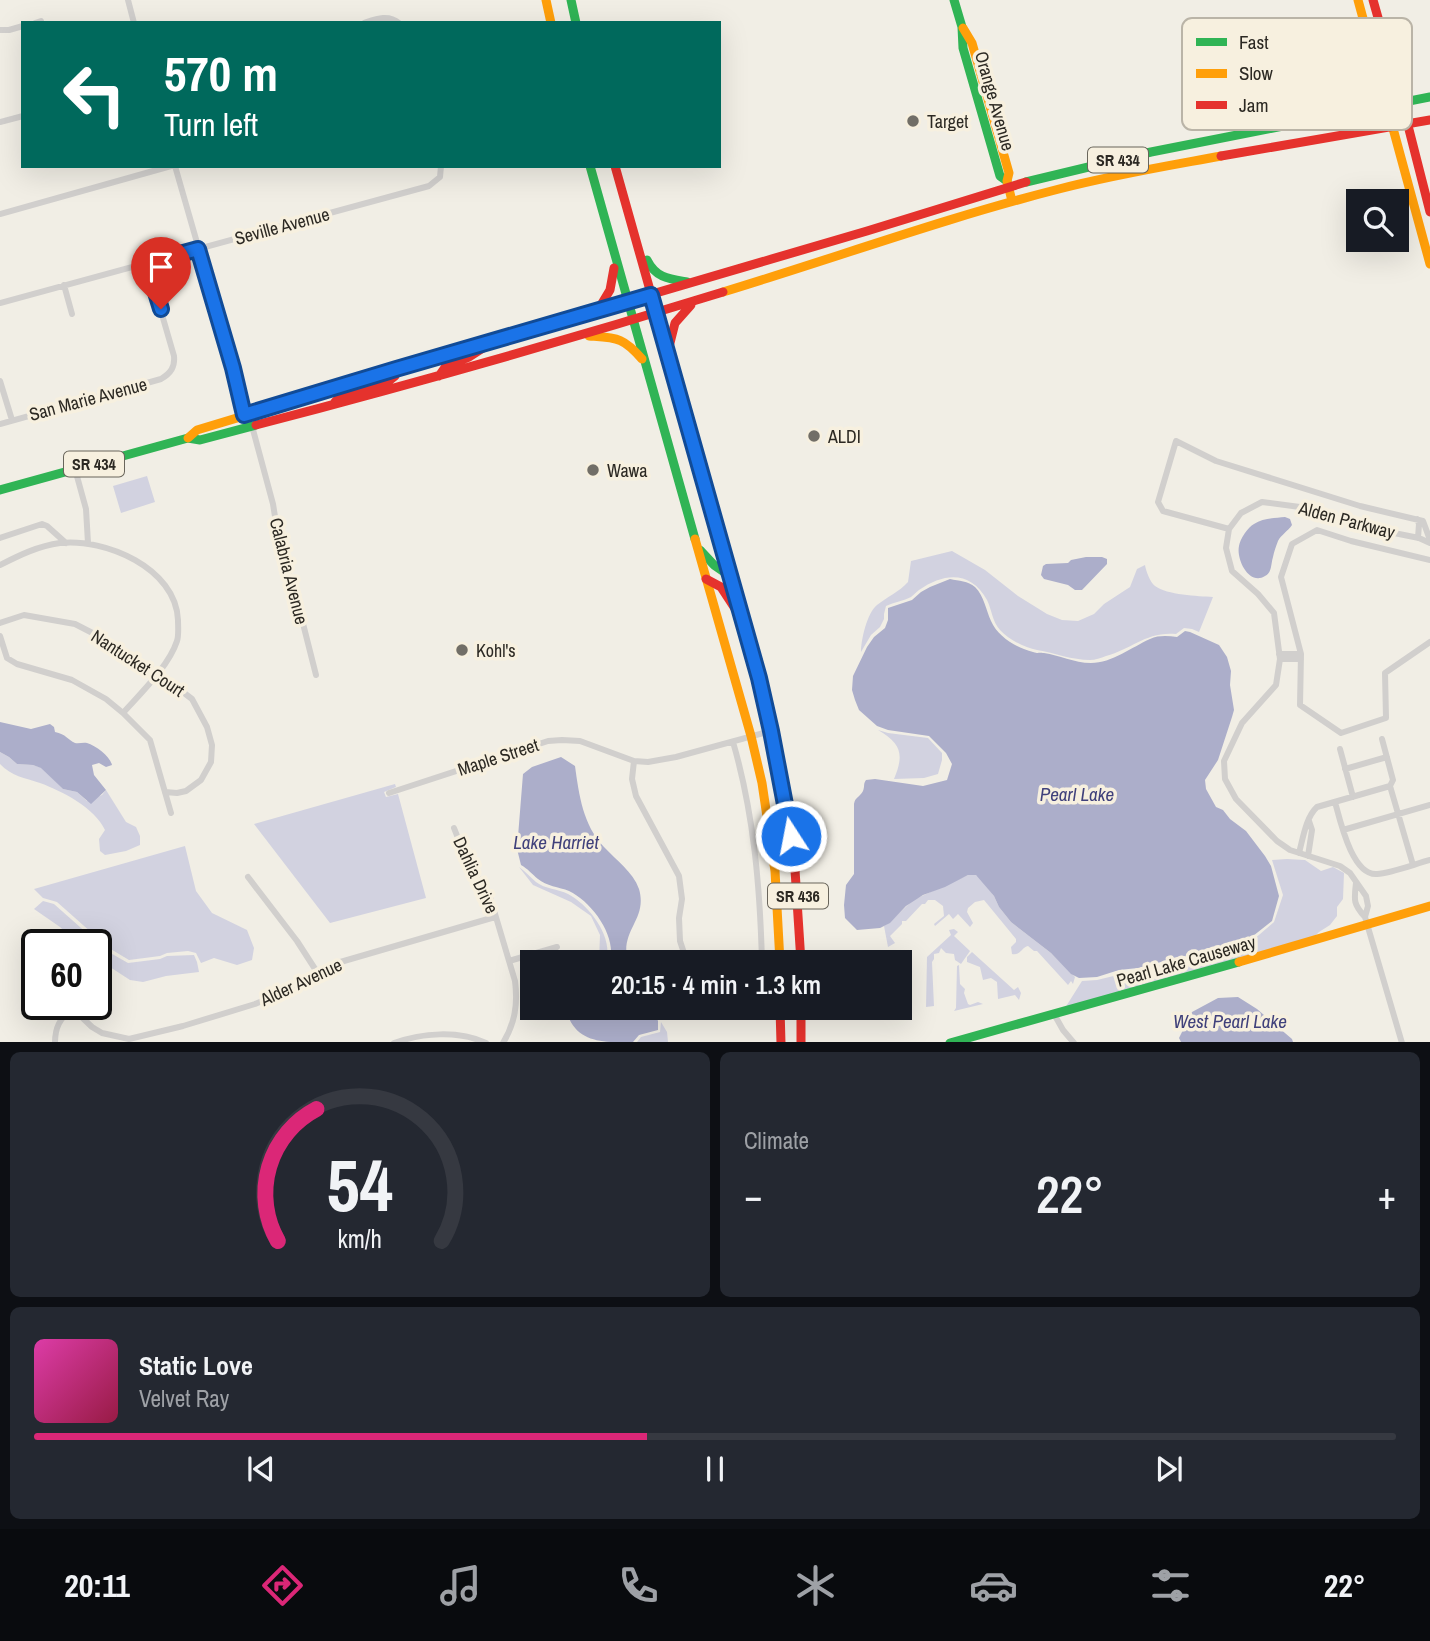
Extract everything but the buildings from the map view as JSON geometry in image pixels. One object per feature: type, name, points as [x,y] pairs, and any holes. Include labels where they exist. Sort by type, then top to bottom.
[{"type":"main road","points":[[547,0],[551,21]]},
{"type":"main road","points":[[571,0],[576,21]]},
{"type":"main road","name":"Orange Avenue","points":[[954,0],[962,27],[972,43],[1009,173],[1007,184],[1012,201]]},
{"type":"main road","points":[[1358,0],[1363,18]]},
{"type":"main road","points":[[1373,0],[1378,18]]},
{"type":"main road","name":"SR 434","points":[[1412,100],[1430,97]]},
{"type":"main road","name":"SR 434","points":[[1412,123],[1430,120]]},
{"type":"main road","name":"SR 434","points":[[188,438],[197,430],[244,415],[867,231],[1007,184],[1267,130]]},
{"type":"main road","name":"SR 434","points":[[0,490],[188,438],[209,438],[580,336],[1012,201],[1170,165],[1376,130]]},
{"type":"main road","points":[[1395,130],[1430,264]]},
{"type":"main road","points":[[1409,130],[1430,212]]},
{"type":"main road","points":[[1200,160],[1228,138]]},
{"type":"main road","points":[[1170,165],[1190,153],[1200,143]]},
{"type":"main road","name":"SR 436","points":[[591,168],[751,736],[762,783],[775,871],[779,950]]},
{"type":"main road","name":"SR 436","points":[[616,168],[759,678],[791,836],[801,950]]},
{"type":"main road","points":[[834,257],[843,246],[867,231]]},
{"type":"main road","points":[[634,232],[651,270],[656,275],[691,283]]},
{"type":"main road","points":[[596,311],[604,303],[614,282],[615,254]]},
{"type":"main road","points":[[668,354],[673,324],[695,301]]},
{"type":"main road","points":[[580,336],[610,337],[625,341],[645,363]]},
{"type":"main road","points":[[439,376],[446,366],[469,357],[495,340]]},
{"type":"main road","points":[[333,404],[343,394],[390,380],[395,376],[396,369]]},
{"type":"main road","points":[[252,426],[263,416],[308,402],[313,394]]},
{"type":"main road","points":[[209,438],[217,432],[233,427],[244,415]]},
{"type":"main road","points":[[696,545],[712,565],[730,576]]},
{"type":"main road","points":[[706,579],[717,582],[725,591],[743,621]]},
{"type":"main road","name":"Pearl Lake Causeway","points":[[950,1042],[981,1038],[1055,1014],[1222,967],[1366,921],[1430,906]]},
{"type":"main road","points":[[780,1020],[781,1042]]},
{"type":"main road","points":[[801,1020],[801,1042]]},
{"type":"street","points":[[128,0],[133,21]]},
{"type":"street","points":[[371,21],[381,18],[396,21]]},
{"type":"street","points":[[0,30],[21,27]]},
{"type":"street","points":[[0,122],[21,117]]},
{"type":"street","points":[[0,214],[166,168]]},
{"type":"street","points":[[174,168],[233,368],[244,415]]},
{"type":"street","name":"Seville Avenue","points":[[0,303],[429,186],[440,177],[441,168]]},
{"type":"street","name":"San Marie Avenue","points":[[0,424],[161,379],[173,370],[174,356],[147,263]]},
{"type":"street","points":[[64,285],[72,314]]},
{"type":"street","points":[[0,381],[12,421]]},
{"type":"street","name":"Calabria Avenue","points":[[252,426],[273,504],[279,548],[295,593],[316,675]]},
{"type":"street","points":[[1366,921],[1366,896],[1350,873],[1340,866],[1290,850],[1277,841],[1236,799],[1225,779],[1224,761],[1242,723],[1276,685],[1279,657],[1273,613],[1258,594],[1232,571],[1226,548],[1226,529],[1163,511],[1158,502],[1176,441],[1216,461],[1360,506],[1423,521],[1430,541]]},
{"type":"street","points":[[75,469],[86,509],[88,543]]},
{"type":"street","name":"Alden Parkway","points":[[1226,529],[1241,513],[1262,502],[1315,509],[1360,526],[1430,541]]},
{"type":"street","points":[[1417,519],[1418,538]]},
{"type":"street","points":[[0,538],[42,524],[66,543]]},
{"type":"street","points":[[1430,560],[1317,530],[1292,544],[1281,577],[1301,656],[1300,705],[1342,733],[1386,718],[1385,673],[1430,642]]},
{"type":"street","points":[[0,565],[35,548],[88,543],[120,551],[152,571],[169,592],[177,613],[178,639],[158,673],[122,713]]},
{"type":"street","name":"Nantucket Court","points":[[0,622],[24,615],[75,624],[112,643],[192,699],[207,727],[212,745],[211,762],[201,780],[186,791],[165,792]]},
{"type":"street","points":[[0,636],[7,658],[17,664],[72,680],[106,699],[150,740],[171,813]]},
{"type":"street","points":[[1279,657],[1301,656]]},
{"type":"street","name":"Maple Street","points":[[388,793],[548,741],[580,741],[634,761],[648,762],[771,731]]},
{"type":"street","points":[[1382,739],[1393,779],[1390,786],[1413,864]]},
{"type":"street","points":[[733,742],[752,832],[762,950]]},
{"type":"street","points":[[1340,749],[1353,797]]},
{"type":"street","points":[[1345,769],[1387,757]]},
{"type":"street","points":[[634,761],[632,779],[636,796],[680,876],[682,899],[679,918],[683,950]]},
{"type":"street","points":[[1299,853],[1310,815],[1317,807],[1390,786]]},
{"type":"street","points":[[1335,802],[1350,852],[1364,870],[1378,874],[1430,860]]},
{"type":"street","points":[[1343,830],[1430,805]]},
{"type":"street","points":[[1308,856],[1312,830],[1309,821]]},
{"type":"street","name":"Dahlia Drive","points":[[454,828],[467,861],[490,897],[515,981],[516,1010],[513,1023],[503,1042]]},
{"type":"street","points":[[248,877],[317,972]]},
{"type":"street","points":[[1356,883],[1354,899],[1366,921],[1402,1042]]},
{"type":"street","name":"Alder Avenue","points":[[84,1020],[102,1033],[129,1039],[161,1032],[236,1011],[288,990],[337,963],[495,917]]},
{"type":"street","points":[[509,961],[557,947]]},
{"type":"street","points":[[1055,1014],[1063,1030],[1074,1042]]},
{"type":"street","points":[[55,1042],[60,1020]]},
{"type":"street","points":[[394,1042],[429,1035],[455,1035],[486,1042]]},
{"type":"shaded area","points":[[147,476],[155,502],[121,513],[113,486]]},
{"type":"shaded area","points":[[952,551],[985,570],[1018,596],[1062,620],[1078,621],[1094,614],[1130,587],[1137,569],[1145,565],[1151,582],[1160,589],[1213,597],[1199,632],[1184,628],[1176,634],[1156,635],[1115,653],[1083,660],[1032,649],[1012,640],[997,627],[981,591],[965,579],[948,578],[929,584],[912,596],[886,606],[880,627],[871,635],[861,652],[863,634],[870,614],[877,605],[908,582],[911,561]]},
{"type":"shaded area","points":[[878,730],[928,738],[942,753],[938,774],[924,778],[894,779],[899,763],[899,751],[892,740]]},
{"type":"shaded area","points":[[0,752],[17,764],[42,768],[63,789],[77,792],[87,801],[102,795],[106,790],[126,822],[136,827],[140,845],[105,855],[100,851],[99,839],[105,830],[94,814],[58,791],[9,771],[0,764]]},
{"type":"shaded area","points":[[395,784],[396,787],[384,792],[386,797],[398,794],[426,898],[330,923],[254,824]]},
{"type":"shaded area","points":[[185,846],[196,891],[212,913],[247,930],[254,948],[252,960],[237,965],[214,958],[201,963],[196,953],[188,951],[129,960],[112,950],[112,929],[88,929],[57,902],[43,898],[34,889]]},
{"type":"shaded area","points":[[1272,860],[1305,860],[1321,871],[1333,867],[1344,873],[1343,899],[1337,907],[1337,916],[1315,936],[1065,1008],[1082,981],[1097,980],[1184,959],[1196,961],[1234,954],[1245,947],[1274,922],[1283,895]]},
{"type":"shaded area","points":[[519,867],[540,884],[564,892],[584,906],[603,932],[608,950],[599,950],[600,935],[591,916],[571,902],[533,885]]},
{"type":"shaded area","points":[[968,875],[979,877],[1011,922],[1051,953],[1075,977],[1073,984],[1071,981],[1068,985],[1037,951],[1028,946],[1017,954],[1012,954],[1011,947],[1016,939],[984,900],[975,902],[968,908],[967,912],[973,923],[970,927],[958,914],[953,919],[949,914],[935,926],[944,916],[943,906],[935,900],[928,900],[906,921],[902,921],[890,936],[895,943],[888,947],[884,926],[913,900]]},
{"type":"shaded area","points":[[43,901],[54,904],[82,929],[62,929],[34,909]]},
{"type":"shaded area","points":[[949,930],[958,932],[954,936],[970,951],[961,964],[955,960],[954,954],[946,953],[941,948],[939,953],[934,954],[934,1006],[926,1007],[927,957],[951,935]]},
{"type":"shaded area","points":[[972,952],[1014,990],[1018,987],[1021,993],[1019,1000],[1015,995],[998,999],[997,982],[991,978],[983,980],[980,967],[967,962],[967,957]]},
{"type":"shaded area","points":[[112,954],[128,963],[167,956],[194,955],[199,972],[143,982],[130,980],[112,968]]},
{"type":"shaded area","points":[[959,965],[960,984],[965,989],[968,1004],[983,1004],[954,1011],[957,966]]},
{"type":"shaded area","points":[[661,1022],[667,1032],[668,1042],[637,1042],[641,1037],[660,1032]]},
{"type":"water","points":[[1285,517],[1290,519],[1292,525],[1278,541],[1269,573],[1259,578],[1254,577],[1245,570],[1240,558],[1239,546],[1243,537],[1249,528],[1258,522]]},
{"type":"water","points":[[1086,557],[1102,557],[1107,559],[1107,564],[1082,590],[1044,579],[1041,575],[1046,564],[1068,563]]},
{"type":"water","name":"Pearl Lake","points":[[950,579],[975,587],[998,632],[1015,645],[1035,653],[1079,662],[1099,662],[1114,658],[1153,638],[1177,637],[1185,631],[1219,645],[1227,657],[1231,671],[1234,710],[1218,760],[1205,780],[1206,789],[1216,807],[1246,831],[1271,866],[1279,896],[1272,921],[1234,951],[1196,958],[1184,956],[1097,977],[1079,978],[1011,922],[976,875],[968,875],[923,895],[906,906],[890,923],[880,928],[857,930],[845,918],[846,885],[854,874],[854,804],[863,791],[866,780],[923,786],[947,780],[952,764],[946,753],[929,736],[877,726],[859,710],[852,690],[853,676],[867,647],[885,628],[888,608],[912,600],[930,587]]},
{"type":"water","points":[[0,722],[31,729],[50,724],[55,732],[75,743],[87,743],[98,749],[109,758],[112,765],[92,765],[94,775],[106,790],[91,804],[77,792],[63,789],[41,768],[17,764],[0,752]]},
{"type":"water","name":"Lake Harriet","points":[[561,757],[575,766],[580,799],[591,829],[636,883],[641,900],[640,909],[626,950],[611,950],[610,941],[601,921],[578,896],[541,881],[521,865],[517,849],[523,774],[532,767]]},
{"type":"water","name":"West Pearl Lake","points":[[1238,997],[1257,1009],[1293,1042],[1181,1042],[1179,1038],[1192,1012],[1218,998]]},
{"type":"water","points":[[570,1020],[658,1021],[658,1030],[639,1035],[633,1042],[600,1041],[575,1028]]},
{"type":"traffic: fast","points":[[571,0],[576,21]]},
{"type":"traffic: fast","points":[[954,0],[962,27],[963,48],[1000,176],[1007,181]]},
{"type":"traffic: fast","points":[[1412,101],[1430,97]]},
{"type":"traffic: fast","points":[[1026,182],[1151,152],[1263,130]]},
{"type":"traffic: fast","points":[[591,168],[695,539]]},
{"type":"traffic: fast","points":[[647,260],[659,274],[687,282]]},
{"type":"traffic: fast","points":[[0,490],[188,438],[200,440],[256,425]]},
{"type":"traffic: fast","points":[[700,550],[714,565],[730,576]]},
{"type":"traffic: fast","points":[[954,1042],[1239,962]]},
{"type":"traffic: slow","points":[[546,0],[551,21]]},
{"type":"traffic: slow","points":[[1358,0],[1363,18]]},
{"type":"traffic: slow","points":[[963,28],[972,43],[1009,173],[1007,181],[1012,201]]},
{"type":"traffic: slow","points":[[1393,130],[1430,264]]},
{"type":"traffic: slow","points":[[723,292],[1016,200],[1099,179],[1221,156]]},
{"type":"traffic: slow","points":[[589,336],[619,340],[630,346],[642,359]]},
{"type":"traffic: slow","points":[[188,438],[197,430],[482,344]]},
{"type":"traffic: slow","points":[[710,503],[772,731],[790,823],[795,870]]},
{"type":"traffic: slow","points":[[695,539],[762,783],[775,871],[779,950]]},
{"type":"traffic: slow","points":[[1239,962],[1430,906]]},
{"type":"traffic: jam","points":[[1373,0],[1378,18]]},
{"type":"traffic: jam","points":[[1412,123],[1430,120]]},
{"type":"traffic: jam","points":[[1221,156],[1372,130]]},
{"type":"traffic: jam","points":[[1409,130],[1430,212]]},
{"type":"traffic: jam","points":[[616,168],[710,503]]},
{"type":"traffic: jam","points":[[482,344],[1026,182]]},
{"type":"traffic: jam","points":[[598,310],[610,290],[614,268]]},
{"type":"traffic: jam","points":[[256,425],[490,361],[723,292]]},
{"type":"traffic: jam","points":[[669,347],[675,323],[691,305]]},
{"type":"traffic: jam","points":[[439,376],[446,366],[483,348]]},
{"type":"traffic: jam","points":[[335,402],[343,394],[390,380],[395,376],[396,369]]},
{"type":"traffic: jam","points":[[706,579],[721,587],[736,610]]},
{"type":"traffic: jam","points":[[795,870],[800,950]]},
{"type":"traffic: jam","points":[[780,1020],[781,1042]]},
{"type":"traffic: jam","points":[[801,1020],[801,1042]]},
{"type":"place","name":"Target","points":[[913,121]]},
{"type":"place","name":"ALDI","points":[[814,436]]},
{"type":"place","name":"Wawa","points":[[593,470]]},
{"type":"place","name":"Kohl's","points":[[462,650]]},
{"type":"route","points":[[161,309],[147,263],[198,249],[244,415],[651,295],[759,678],[791,836]]}]
